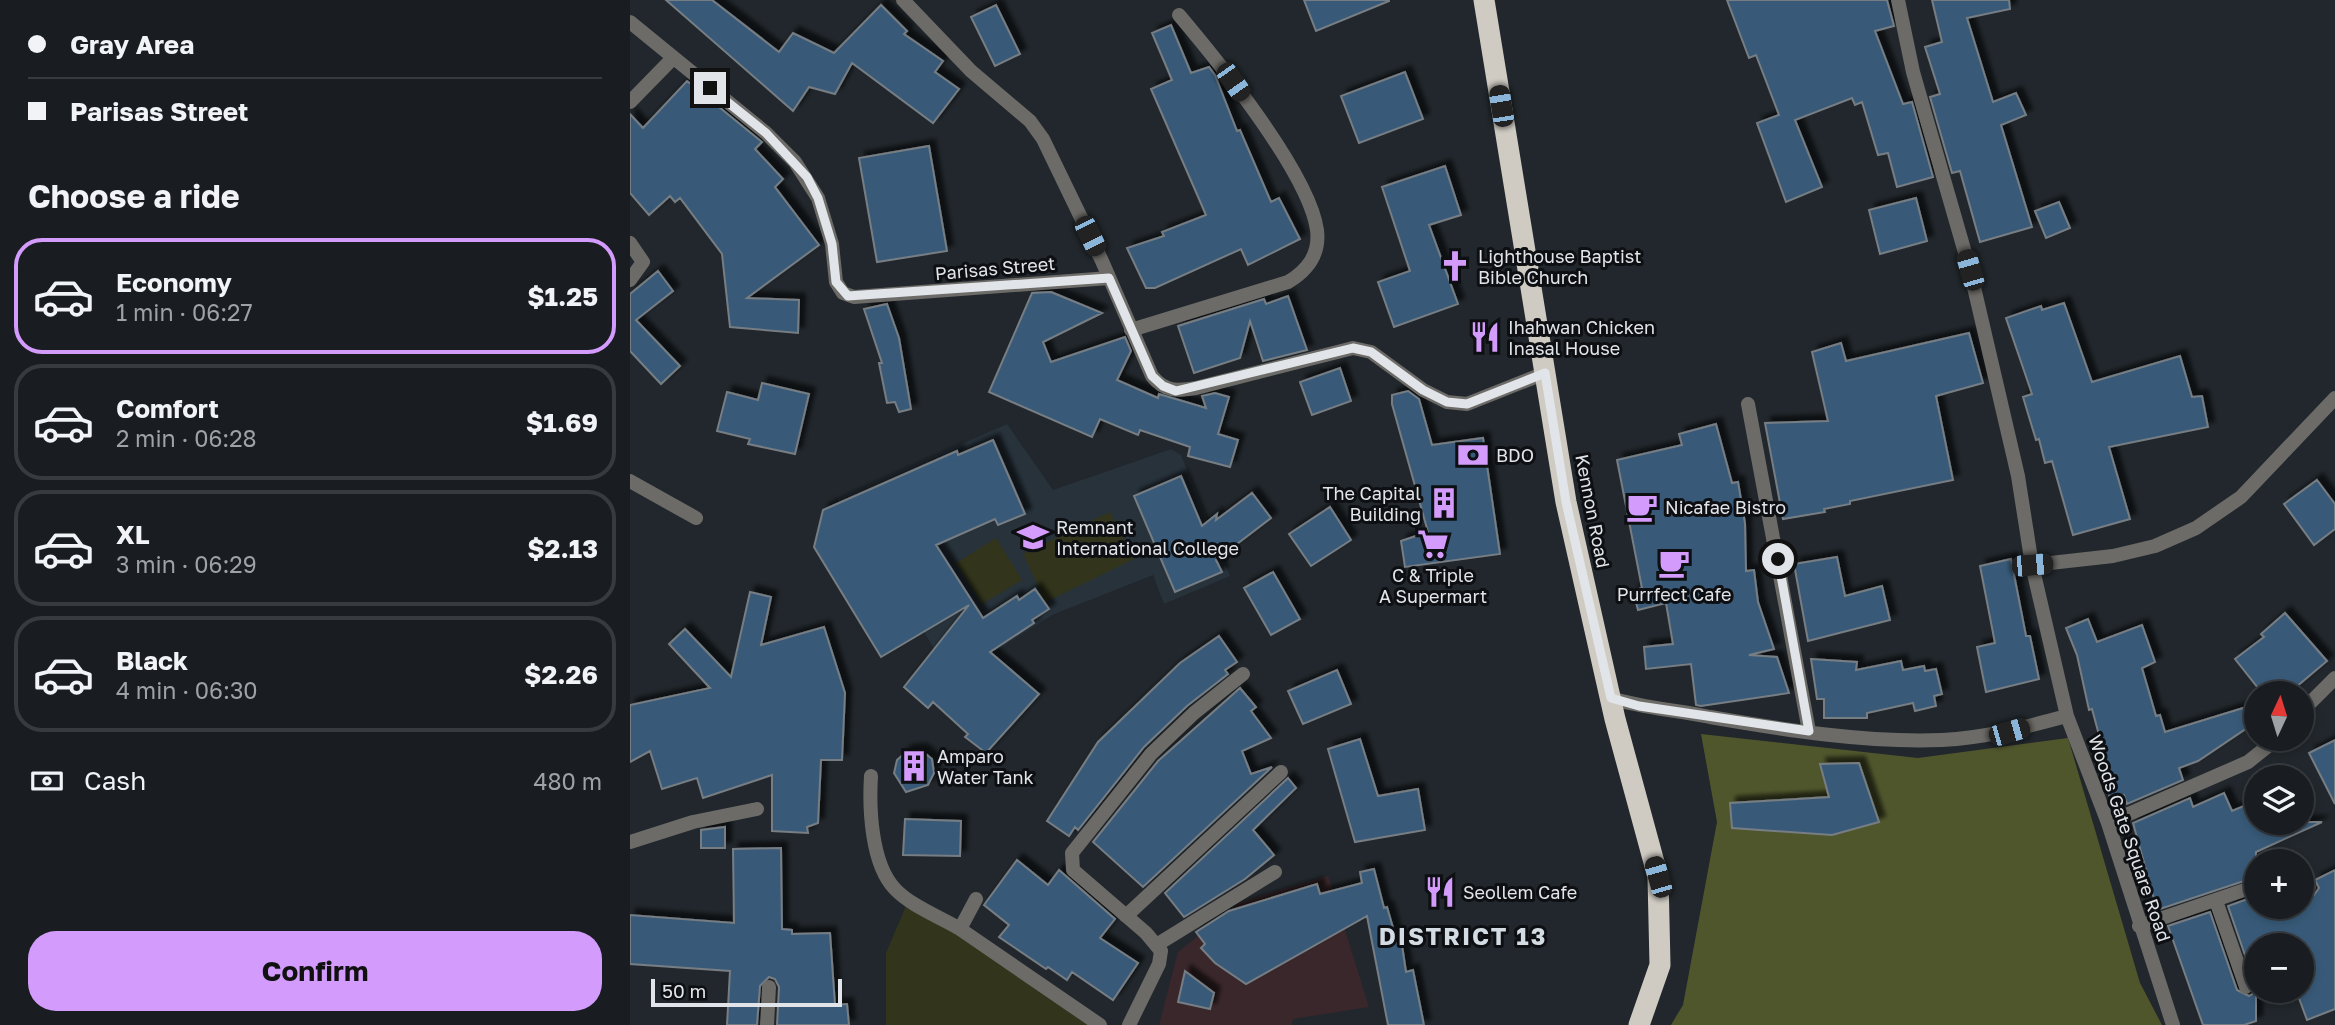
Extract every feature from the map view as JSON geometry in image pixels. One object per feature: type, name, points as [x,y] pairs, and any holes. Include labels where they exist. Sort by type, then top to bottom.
[{"type":"highway","name":"Kennon Road","points":[[1484,1],[1566,502],[1615,719],[1658,877],[1660,965],[1656,984],[1639,1025]]},
{"type":"street","points":[[903,0],[971,71],[1030,121],[1043,139],[1152,376],[1163,386],[1176,391],[1353,348],[1371,352],[1423,390],[1447,402],[1467,404],[1545,373]]},
{"type":"street","name":"Woods Gate Square Road","points":[[1898,0],[1913,72],[1970,270],[2018,475],[2032,565],[2067,716],[2108,824],[2173,1025]]},
{"type":"street","points":[[1131,330],[1289,282],[1305,272],[1317,245],[1314,217],[1289,167],[1233,82],[1180,15]]},
{"type":"street","points":[[630,22],[673,58],[630,102]]},
{"type":"street","name":"Parisas Street","points":[[673,58],[766,133],[807,177],[818,198],[832,244],[836,282],[848,296],[1109,278]]},
{"type":"street","points":[[630,243],[643,262],[630,280]]},
{"type":"street","points":[[2032,565],[2113,556],[2155,546],[2196,528],[2242,497],[2335,398]]},
{"type":"street","points":[[1748,404],[1809,731]]},
{"type":"street","points":[[630,481],[696,518]]},
{"type":"street","points":[[1129,1025],[1159,964],[1161,951],[1158,944],[1073,870],[1072,853],[1151,754],[1194,712],[1243,674]]},
{"type":"street","points":[[2314,699],[2335,678]]},
{"type":"street","points":[[1611,698],[1639,706],[1809,731],[1942,740],[2009,732],[2067,716]]},
{"type":"street","points":[[1615,719],[1639,706]]},
{"type":"street","points":[[2108,824],[2248,762],[2262,751]]},
{"type":"street","points":[[1126,916],[1281,772]]},
{"type":"street","points":[[871,776],[869,808],[873,832],[886,875],[896,890],[960,929],[1101,1025]]},
{"type":"street","points":[[630,842],[694,822],[757,809]]},
{"type":"street","points":[[1158,944],[1275,872]]},
{"type":"street","points":[[2139,926],[2244,890]]},
{"type":"street","points":[[960,929],[976,899]]},
{"type":"street","points":[[2216,901],[2244,981]]},
{"type":"street","points":[[767,1025],[769,987]]},
{"type":"shaded area","name":"Remnant International College","points":[[1007,424],[1053,490],[1171,449],[1181,455],[1230,576],[1164,604],[1153,575],[1052,615],[952,679],[892,578],[871,585],[838,499]]},
{"type":"shaded area","points":[[1328,876],[1369,1007],[1293,1019],[1291,1025],[1159,1025],[1178,952],[1241,902]]},
{"type":"green space","points":[[1110,512],[1134,559],[1046,602],[1023,554]]},
{"type":"green space","points":[[996,538],[1022,580],[982,604],[956,563]]},
{"type":"green space","points":[[1701,734],[1918,758],[2068,738],[2140,983],[2162,1025],[1671,1025],[1683,1005],[1717,822]]},
{"type":"green space","points":[[906,906],[940,917],[1093,1025],[886,1025],[886,953]]},
{"type":"building","points":[[666,0],[712,0],[779,52],[793,33],[834,53],[881,5],[907,31],[904,34],[943,61],[935,72],[959,89],[933,123],[852,63],[835,94],[809,87],[793,111]]},
{"type":"building","points":[[1304,0],[1389,0],[1389,1],[1316,31]]},
{"type":"building","points":[[1727,0],[1887,0],[1894,26],[1875,31],[1903,104],[1912,102],[1933,177],[1897,187],[1888,153],[1878,155],[1862,102],[1855,105],[1852,98],[1795,120],[1822,187],[1786,202],[1757,123],[1779,115],[1756,55],[1749,58]]},
{"type":"building","points":[[1932,0],[2009,0],[2010,9],[1967,18],[1993,102],[2016,93],[2026,115],[2001,125],[2032,227],[1980,242],[1960,171],[1952,173],[1930,97],[1940,94],[1925,47],[1942,42]]},
{"type":"building","points":[[996,5],[1020,54],[995,66],[971,17]]},
{"type":"building","points":[[1171,25],[1191,73],[1209,67],[1215,75],[1237,131],[1240,130],[1271,202],[1279,198],[1300,239],[1248,265],[1241,249],[1155,288],[1146,288],[1127,248],[1164,236],[1162,232],[1206,215],[1151,89],[1172,80],[1152,33]]},
{"type":"building","points":[[1405,72],[1423,119],[1359,143],[1341,96]]},
{"type":"building","points":[[687,81],[762,142],[755,149],[783,179],[775,187],[819,245],[747,298],[799,300],[798,333],[730,327],[722,254],[680,198],[675,202],[670,196],[649,215],[630,193],[630,114],[643,128]]},
{"type":"building","points":[[929,146],[947,251],[877,262],[859,158]]},
{"type":"building","points":[[1445,166],[1461,215],[1429,225],[1458,304],[1394,327],[1378,282],[1410,271],[1382,187]]},
{"type":"building","points":[[1916,198],[1927,241],[1880,254],[1869,210]]},
{"type":"building","points":[[2059,202],[2070,228],[2046,238],[2035,211]]},
{"type":"building","points":[[658,271],[673,291],[636,320],[680,366],[661,384],[630,351],[630,294]]},
{"type":"building","points":[[1051,292],[1102,313],[1043,342],[1051,362],[1125,337],[1131,351],[1117,380],[1158,398],[1159,394],[1206,408],[1202,396],[1215,393],[1229,397],[1218,434],[1238,440],[1230,467],[1188,456],[1190,447],[1140,430],[1138,435],[1100,419],[1092,437],[989,392],[1032,293]]},
{"type":"building","points":[[1288,296],[1307,350],[1263,361],[1250,321],[1240,358],[1194,373],[1178,326],[1264,299],[1266,304]]},
{"type":"building","points":[[2064,303],[2092,382],[2180,356],[2192,397],[2202,396],[2208,427],[2109,447],[2130,519],[2073,535],[2052,461],[2045,463],[2039,439],[2036,440],[2023,397],[2032,394],[2006,318],[2041,306],[2042,310]]},
{"type":"building","points":[[887,304],[899,338],[911,409],[899,412],[895,402],[887,403],[879,363],[882,363],[864,309]]},
{"type":"building","points":[[1969,333],[1983,383],[1936,396],[1953,480],[1850,501],[1850,504],[1824,509],[1825,512],[1783,519],[1765,423],[1828,421],[1812,352],[1841,343],[1846,361]]},
{"type":"building","points":[[1340,368],[1351,401],[1312,415],[1300,382]]},
{"type":"building","points":[[762,383],[809,394],[795,454],[748,444],[750,439],[717,431],[727,392],[758,400]]},
{"type":"building","name":"The Capital Building","points":[[1408,391],[1419,399],[1432,445],[1483,438],[1500,554],[1405,567],[1401,541],[1428,532],[1392,404],[1392,395]]},
{"type":"building","points":[[1716,424],[1732,483],[1738,482],[1745,523],[1746,571],[1754,570],[1758,602],[1774,649],[1749,655],[1777,657],[1789,693],[1701,706],[1696,705],[1691,664],[1646,669],[1644,647],[1673,644],[1666,603],[1638,610],[1633,591],[1642,588],[1617,460],[1682,445],[1679,434]]},
{"type":"building","points":[[993,440],[1025,514],[998,525],[995,519],[936,545],[983,618],[1017,596],[1019,600],[1035,589],[1049,609],[1032,620],[1034,623],[990,652],[1039,694],[986,753],[965,737],[968,734],[933,702],[928,708],[904,687],[969,605],[881,657],[814,547],[823,510],[957,451],[958,455]]},
{"type":"building","points":[[1181,476],[1202,526],[1217,514],[1216,520],[1252,493],[1271,518],[1216,560],[1222,572],[1175,592],[1134,496]]},
{"type":"building","points":[[2317,480],[2335,504],[2335,529],[2314,545],[2284,504]]},
{"type":"building","points":[[1330,507],[1351,540],[1311,566],[1289,534]]},
{"type":"building","points":[[1837,557],[1845,596],[1882,586],[1890,620],[1808,641],[1794,564]]},
{"type":"building","points":[[2011,559],[2026,636],[2030,636],[2039,679],[1986,692],[1977,647],[1995,643],[1980,566]]},
{"type":"building","points":[[1273,572],[1300,619],[1271,635],[1244,588]]},
{"type":"building","points":[[750,592],[771,597],[761,645],[824,627],[845,693],[842,760],[821,760],[818,823],[807,827],[808,833],[772,831],[772,775],[703,798],[697,778],[662,789],[650,751],[630,762],[630,705],[710,688],[669,644],[685,629],[731,677]]},
{"type":"building","points":[[2285,613],[2327,661],[2303,681],[2252,681],[2235,659],[2264,637],[2261,634]]},
{"type":"building","points":[[2088,619],[2097,642],[2142,625],[2155,662],[2142,668],[2156,716],[2160,715],[2165,732],[2243,708],[2244,730],[2198,761],[2179,768],[2183,780],[2127,804],[2124,795],[2111,800],[2100,770],[2108,768],[2092,709],[2089,710],[2077,655],[2066,628]]},
{"type":"building","points":[[1219,636],[1237,662],[1225,670],[1228,674],[1187,706],[1144,747],[1078,830],[1075,827],[1069,836],[1047,821],[1098,742],[1180,663]]},
{"type":"building","points":[[1811,659],[1857,662],[1856,670],[1901,661],[1903,670],[1924,666],[1925,671],[1936,669],[1942,694],[1934,696],[1936,706],[1915,711],[1913,703],[1867,713],[1867,718],[1824,718],[1824,699],[1817,699]]},
{"type":"building","points":[[1337,670],[1351,704],[1303,724],[1288,691]]},
{"type":"building","points":[[1240,688],[1256,707],[1251,711],[1271,738],[1242,751],[1251,774],[1272,767],[1143,887],[1093,842],[1158,761]]},
{"type":"building","points":[[1360,739],[1378,796],[1418,789],[1425,830],[1355,842],[1328,749]]},
{"type":"building","points":[[2335,740],[2335,804],[2309,753]]},
{"type":"building","name":"Amparo Water Tank","points":[[921,750],[932,759],[934,773],[928,785],[906,792],[894,773],[897,760],[907,751]]},
{"type":"building","points":[[1859,763],[1879,822],[1832,835],[1732,828],[1730,803],[1829,797],[1820,764]]},
{"type":"building","points":[[1288,778],[1296,788],[1253,830],[1274,855],[1245,879],[1184,917],[1165,893]]},
{"type":"building","points":[[2224,793],[2232,811],[2244,806],[2244,835],[2293,835],[2263,849],[2244,849],[2244,881],[2157,910],[2133,823],[2190,798],[2193,807]]},
{"type":"building","points":[[905,819],[961,821],[960,856],[903,855]]},
{"type":"building","points":[[725,827],[725,848],[701,848],[701,830]]},
{"type":"building","points":[[781,848],[782,929],[792,930],[792,934],[830,933],[835,1005],[847,1004],[849,1025],[777,1025],[779,987],[775,979],[769,977],[760,986],[757,1025],[727,1025],[730,971],[630,964],[630,915],[734,923],[733,849]]},
{"type":"building","points":[[1017,860],[1048,885],[1059,870],[1115,919],[1100,938],[1138,963],[1113,1000],[1072,972],[1067,980],[1048,967],[1046,969],[999,937],[1009,925],[984,905]]},
{"type":"building","points":[[1374,869],[1384,908],[1387,907],[1398,945],[1402,945],[1406,972],[1413,970],[1424,1025],[1388,1025],[1367,916],[1246,984],[1215,963],[1201,948],[1205,944],[1196,932],[1229,911],[1317,884],[1320,894],[1362,883],[1360,872]]},
{"type":"building","points":[[2335,870],[2335,1009],[2307,1020],[2301,1003],[2314,1003],[2314,933],[2244,933],[2244,952],[2228,906],[2244,900],[2244,919],[2314,919],[2314,895],[2319,888],[2315,880]]},
{"type":"building","points":[[2210,912],[2237,990],[2244,994],[2244,1003],[2256,1003],[2256,1021],[2244,1025],[2203,1025],[2168,926]]},
{"type":"building","points":[[1185,971],[1214,993],[1210,1009],[1178,1002]]},
{"type":"place","name":"Lighthouse Baptist Bible Church","points":[[1455,266]]},
{"type":"place","name":"Ihahwan Chicken Inasal House","points":[[1485,337]]},
{"type":"place","name":"BDO","points":[[1473,455]]},
{"type":"place","name":"The Capital Building","points":[[1444,503]]},
{"type":"place","name":"Nicafae Bistro","points":[[1642,507]]},
{"type":"place","name":"Remnant International College","points":[[1033,537]]},
{"type":"place","name":"C & Triple A Supermart","points":[[1433,544]]},
{"type":"place","name":"Purrfect Cafe","points":[[1674,563]]},
{"type":"place","name":"Amparo Water Tank","points":[[914,766]]},
{"type":"place","name":"Seollem Cafe","points":[[1440,892]]},
{"type":"district","name":"DISTRICT 13","points":[[1463,935]]},
{"type":"route","points":[[710,88],[766,133],[807,177],[818,198],[832,244],[836,282],[839,289],[848,296],[854,298],[1109,278],[1152,376],[1169,390],[1176,391],[1353,348],[1371,352],[1423,390],[1447,402],[1467,404],[1501,388],[1545,373],[1566,502],[1611,698],[1639,706],[1809,731],[1778,559]]}]
